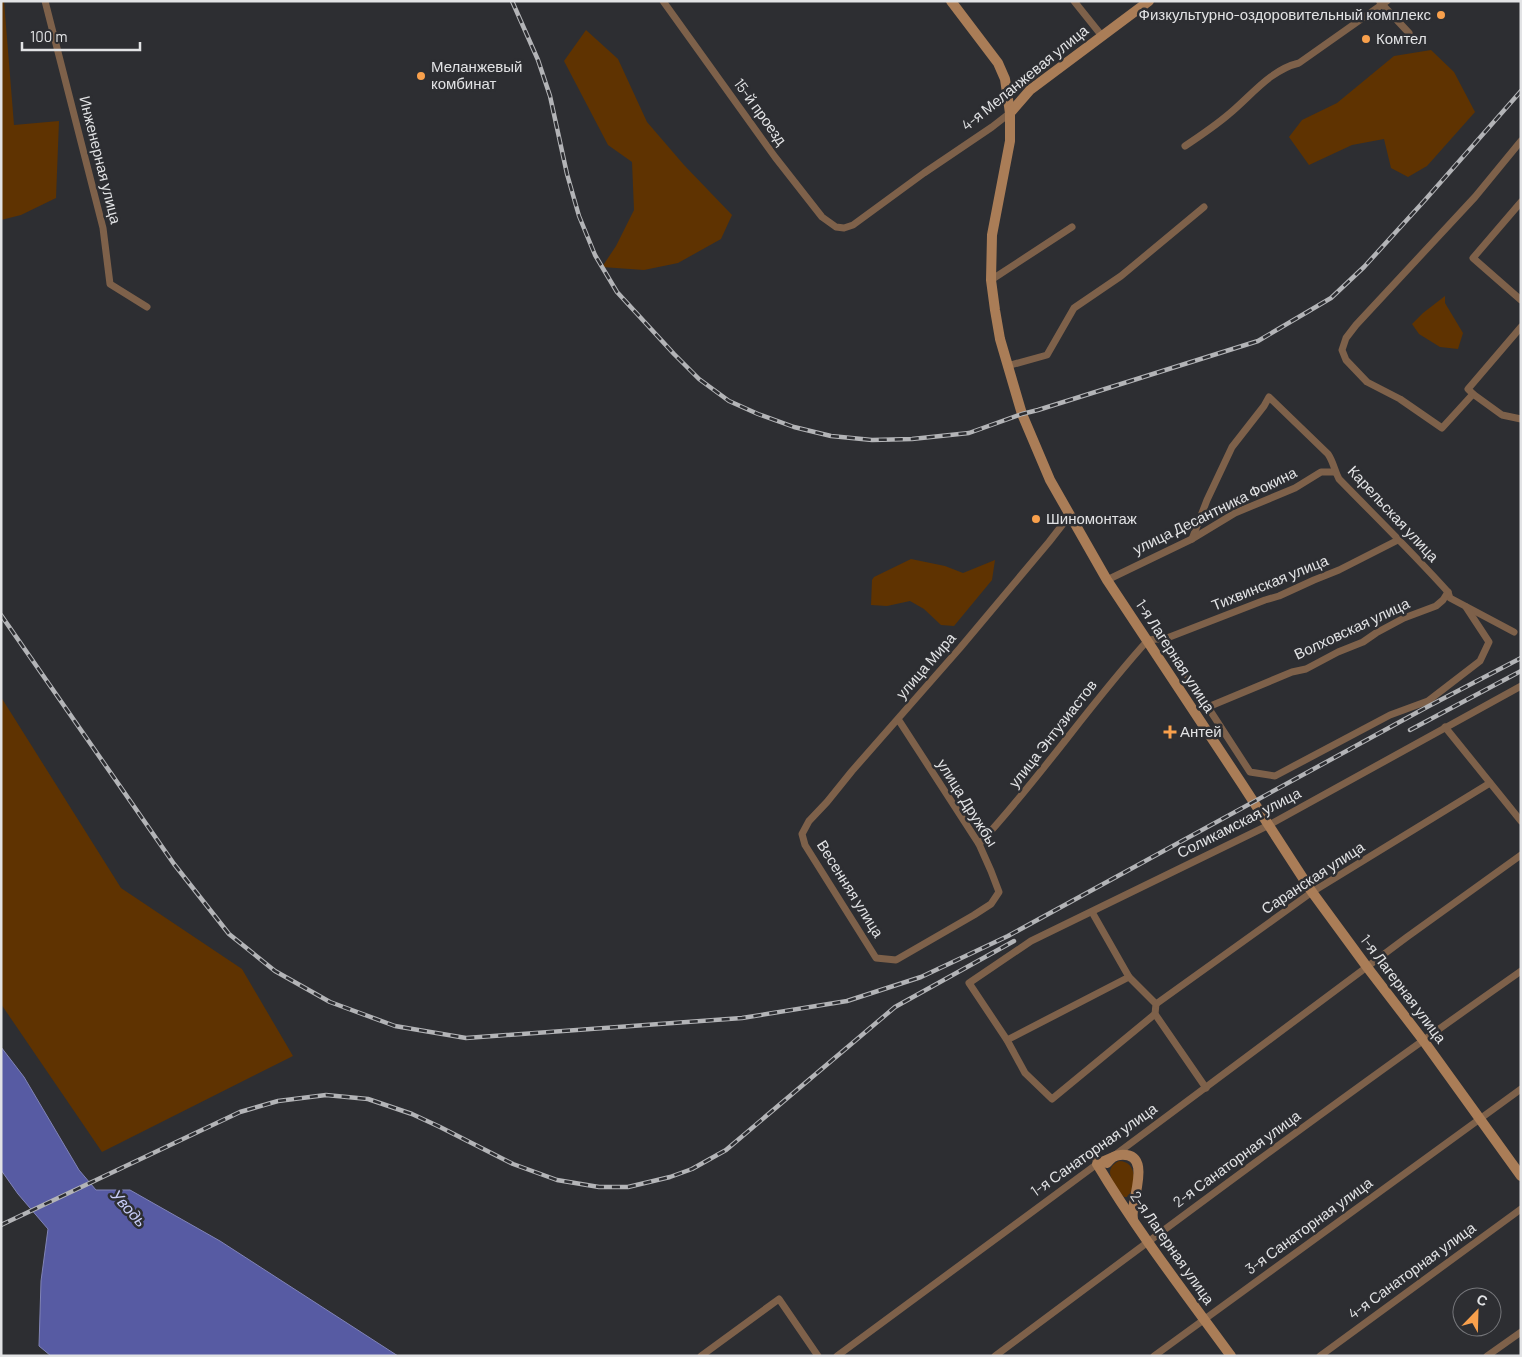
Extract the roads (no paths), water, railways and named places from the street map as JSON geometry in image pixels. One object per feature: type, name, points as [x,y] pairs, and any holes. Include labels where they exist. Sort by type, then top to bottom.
[{"type":"main road","name":"1-я Лагерная улица","points":[[951,1],[998,63],[1005,79],[1010,112],[1010,141],[992,235],[994,310],[1007,366],[1022,414],[1050,480],[1107,580],[1312,892],[1423,1040],[1521,1176]]},
{"type":"main road","name":"4-я Меланжевая улица","points":[[1010,112],[1030,90],[1149,1]]},
{"type":"main road","points":[[1106,1180],[1105,1168],[1111,1158],[1127,1156],[1132,1158],[1138,1166],[1138,1190],[1132,1209],[1134,1220]]},
{"type":"main road","name":"1-я Санаторная улица","points":[[1095,1159],[1111,1158]]},
{"type":"main road","name":"2-я Лагерная улица","points":[[1095,1159],[1106,1180],[1148,1242],[1230,1356]]},
{"type":"street","name":"Инженерная улица","points":[[45,1],[103,228],[110,284],[147,307]]},
{"type":"street","name":"15-й проезд","points":[[663,1],[775,157],[822,217],[836,227],[844,228]]},
{"type":"street","points":[[1074,1],[1102,36]]},
{"type":"street","points":[[1185,146],[1229,114],[1246,97],[1277,72],[1299,63],[1383,2],[1409,33]]},
{"type":"street","name":"4-я Меланжевая улица","points":[[844,228],[853,224],[992,127],[1010,112]]},
{"type":"street","points":[[1473,394],[1442,428],[1400,399],[1367,382],[1346,360],[1342,350],[1346,338],[1356,326],[1475,197],[1521,141]]},
{"type":"street","points":[[1521,202],[1473,258],[1521,300]]},
{"type":"street","points":[[1007,366],[1047,355],[1074,308],[1121,276],[1204,207]]},
{"type":"street","points":[[992,280],[1072,227]]},
{"type":"street","points":[[1521,327],[1468,389],[1502,415],[1521,419]]},
{"type":"street","name":"Карельская улица","points":[[1192,539],[1207,500],[1232,447],[1264,406],[1268,396],[1328,454],[1334,463],[1335,472],[1339,480],[1420,560],[1448,592],[1450,598],[1514,632]]},
{"type":"street","name":"улица Десантника Фокина","points":[[1107,580],[1192,539],[1235,513],[1295,488],[1321,472],[1335,472]]},
{"type":"street","name":"улица Мира","points":[[802,834],[809,821],[1049,542],[1070,515]]},
{"type":"street","name":"Тихвинская улица","points":[[1148,640],[1163,638],[1279,596],[1339,570],[1398,540]]},
{"type":"street","name":"Волховская улица","points":[[1208,707],[1292,672],[1306,669],[1338,652],[1363,642],[1404,618],[1436,606],[1448,592]]},
{"type":"street","points":[[1163,638],[1250,772],[1274,776],[1390,715],[1428,700],[1480,661],[1489,642],[1466,606]]},
{"type":"street","name":"улица Энтузиастов","points":[[979,844],[1014,806],[1148,640]]},
{"type":"street","name":"Соликамская улица","points":[[1007,1040],[969,983],[1031,941],[1269,825],[1521,686]]},
{"type":"street","name":"улица Дружбы","points":[[898,719],[979,844],[992,871],[999,892],[991,904]]},
{"type":"street","points":[[1445,727],[1521,821]]},
{"type":"street","name":"Саранская улица","points":[[1156,1004],[1312,892],[1490,783]]},
{"type":"street","name":"Весенняя улица","points":[[802,834],[805,845],[876,958],[896,960],[991,904]]},
{"type":"street","name":"1-я Санаторная улица","points":[[1111,1158],[1407,937],[1521,855]]},
{"type":"street","points":[[1092,912],[1129,977],[1156,1004],[1155,1014],[1206,1088]]},
{"type":"street","name":"2-я Санаторная улица","points":[[995,1356],[1423,1040],[1521,972]]},
{"type":"street","points":[[1129,977],[1007,1040],[1026,1073],[1052,1098],[1155,1014]]},
{"type":"street","name":"3-я Санаторная улица","points":[[1154,1356],[1521,1089]]},
{"type":"street","name":"1-я Санаторная улица","points":[[837,1356],[1095,1159]]},
{"type":"street","name":"4-я Санаторная улица","points":[[1320,1356],[1521,1209]]},
{"type":"street","points":[[701,1356],[778,1299],[818,1356]]},
{"type":"street","points":[[1488,1356],[1521,1332]]},
{"type":"water","name":"Уводь","points":[[1,1047],[24,1077],[79,1170],[96,1190],[130,1190],[220,1241],[398,1356],[51,1356],[39,1346],[41,1281],[48,1229],[18,1194],[1,1170]]},
{"type":"railway","points":[[512,1],[538,60],[550,96],[567,174],[579,216],[595,255],[617,292],[699,379],[729,401],[794,427],[831,436],[872,440],[912,439],[969,433],[1022,414],[1258,341],[1331,298],[1364,267],[1521,91]]},
{"type":"railway","points":[[1,615],[174,864],[229,934],[275,971],[330,1002],[395,1026],[466,1038],[742,1018],[847,1001],[921,977],[1008,936],[1427,707],[1521,658]]},
{"type":"railway","points":[[1410,730],[1521,671]]},
{"type":"railway","points":[[1,1225],[240,1112],[278,1101],[326,1095],[368,1099],[412,1114],[513,1164],[557,1180],[599,1187],[628,1187],[670,1177],[692,1169],[726,1150],[895,1007],[1014,941]]},
{"type":"place","name":"Физкультурно-оздоровительный комплекс","points":[[1441,15]]},
{"type":"place","name":"Комтел","points":[[1366,39]]},
{"type":"place","name":"Меланжевый комбинат","points":[[421,76]]},
{"type":"place","name":"Шиномонтаж","points":[[1036,519]]},
{"type":"place","name":"Антей","points":[[1170,732]]}]
